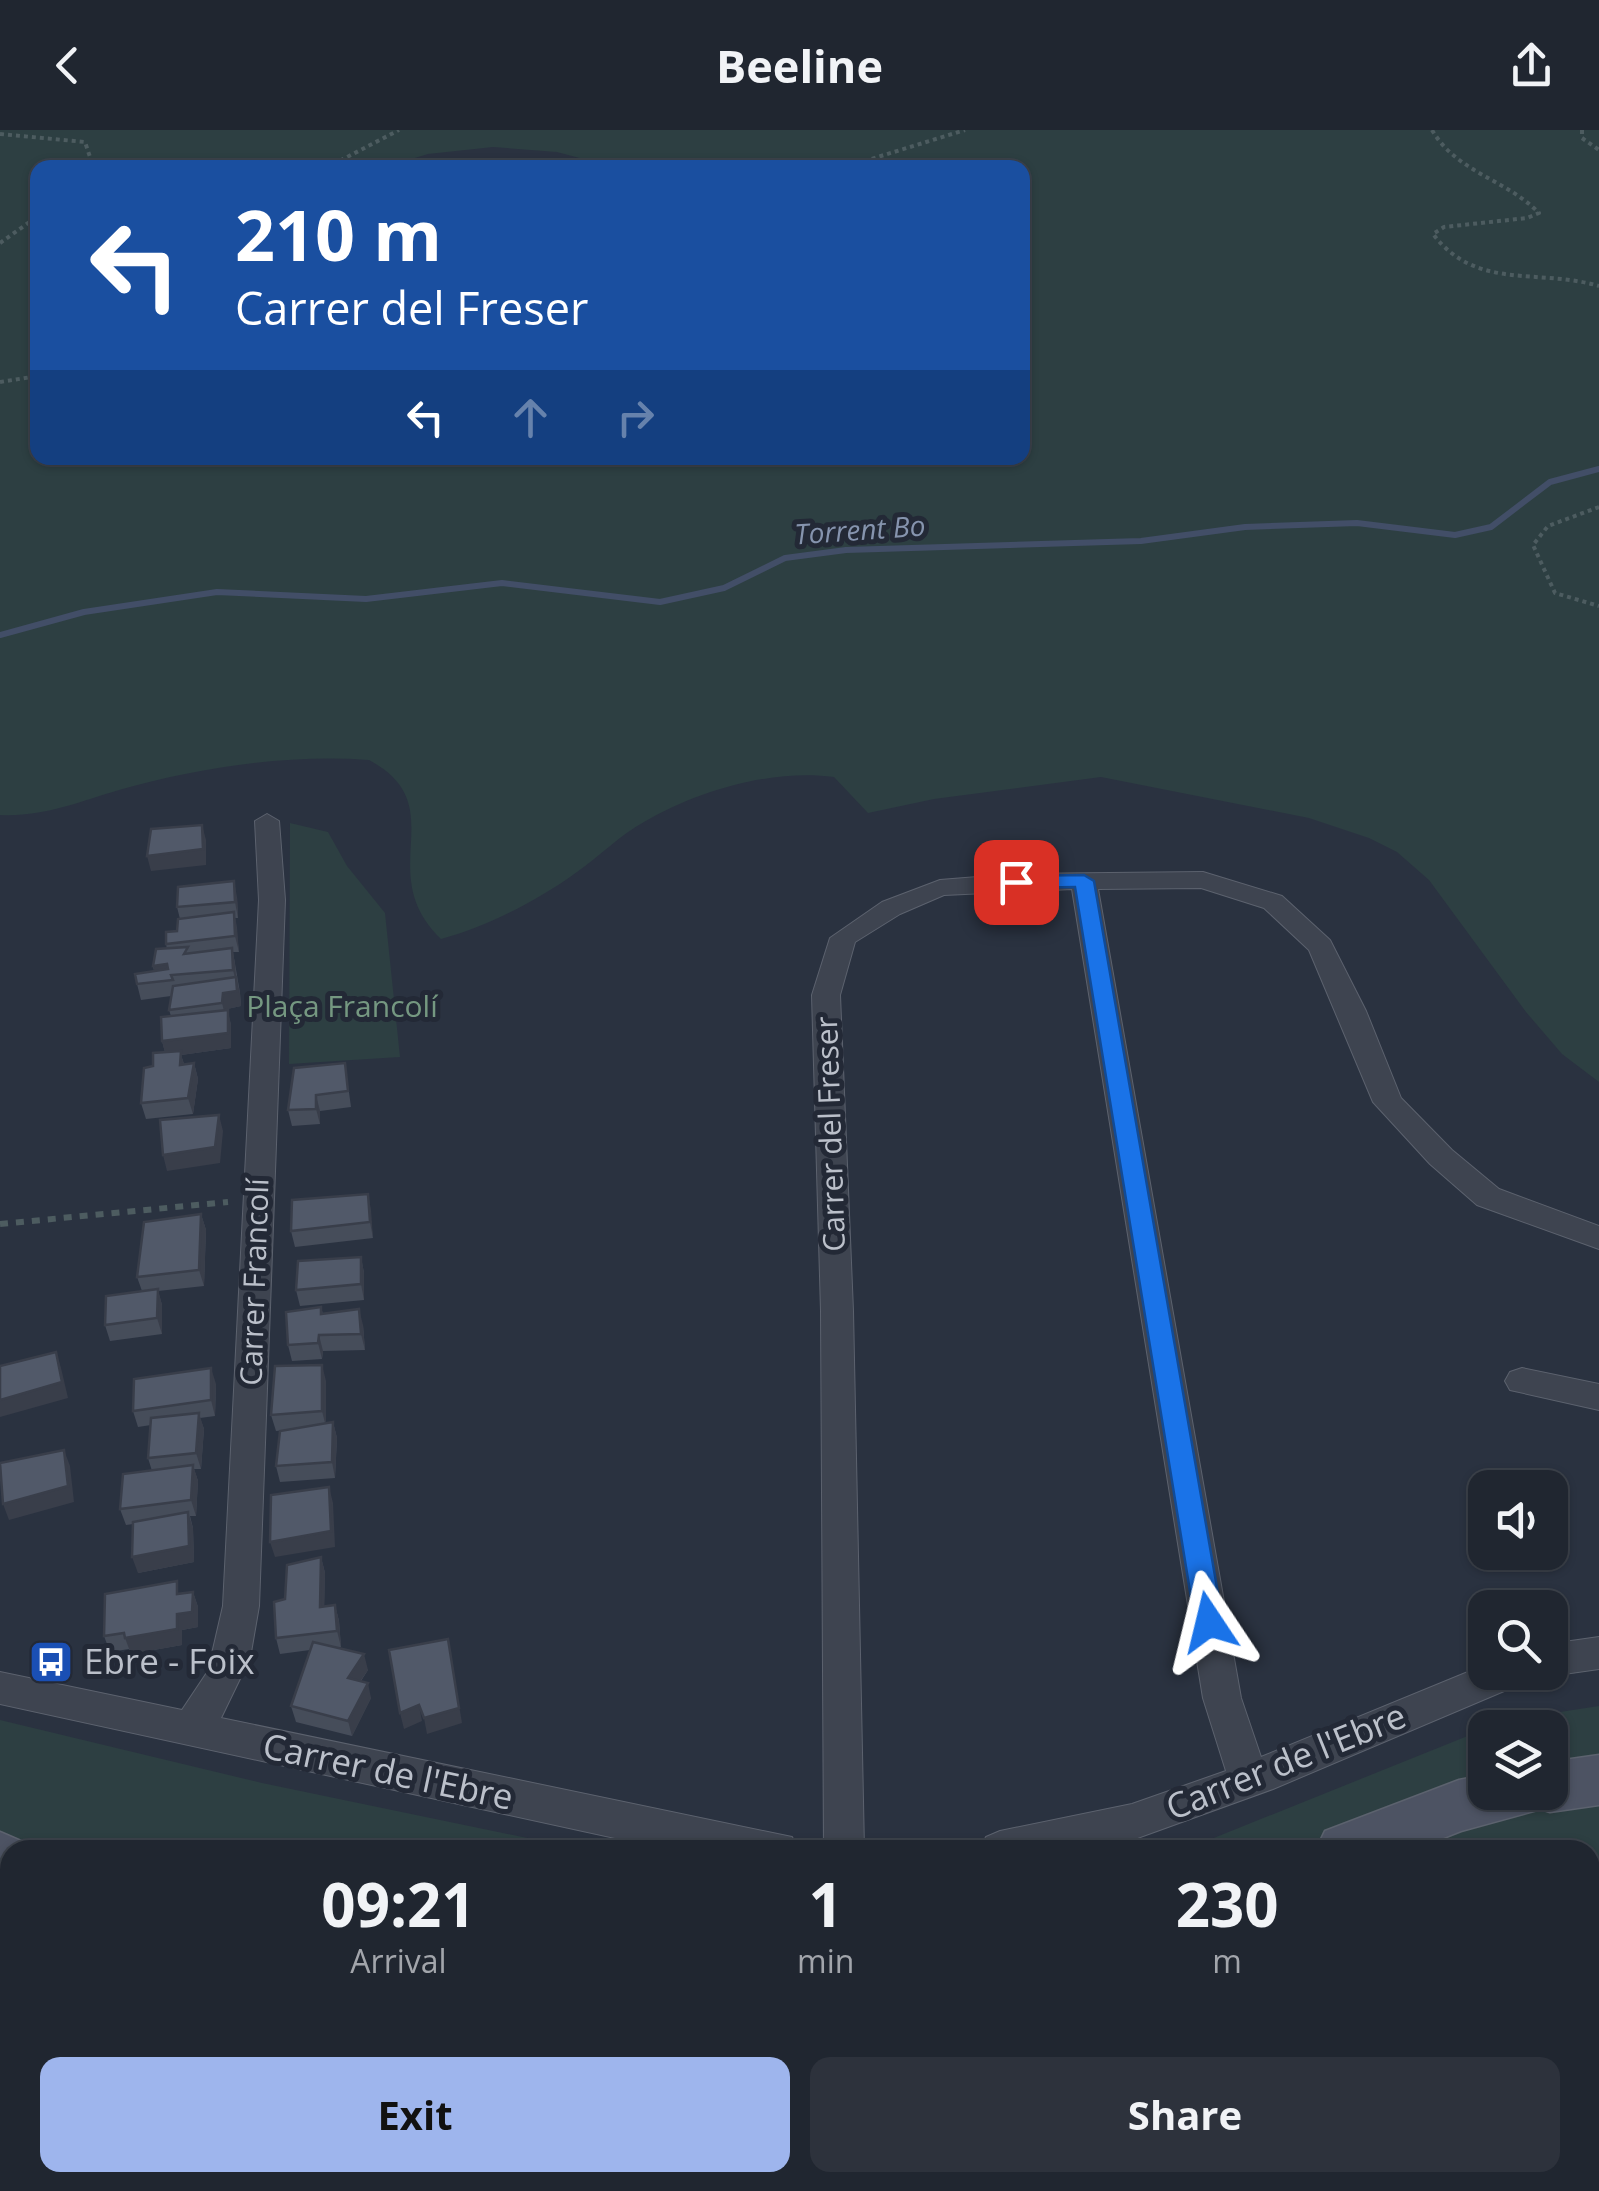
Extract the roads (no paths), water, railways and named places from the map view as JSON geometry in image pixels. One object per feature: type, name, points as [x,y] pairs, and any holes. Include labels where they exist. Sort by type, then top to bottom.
[{"type":"main road","points":[[1568,1784],[1599,1780]]},
{"type":"main road","points":[[1370,1840],[1468,1804]]},
{"type":"street","name":"Carrer Francolí","points":[[190,1730],[228,1676],[238,1645],[272,900],[267,820]]},
{"type":"street","name":"Carrer del Freser","points":[[844,1840],[838,1311],[826,995],[843,938],[891,908],[940,888],[1203,880],[1273,902],[1320,946],[1352,1011],[1388,1102],[1401,1116],[1488,1197],[1599,1238]]},
{"type":"street","points":[[1084,881],[1222,1698],[1249,1780]]},
{"type":"street","points":[[1522,1380],[1599,1397]]},
{"type":"street","points":[[1568,1657],[1599,1653]]},
{"type":"street","name":"Carrer de l'Ebre","points":[[0,1688],[709,1840]]},
{"type":"street","name":"Carrer de l'Ebre","points":[[1060,1840],[1158,1816],[1468,1689]]},
{"type":"waterway","name":"Torrent Bo","points":[[0,635],[84,612],[217,592],[366,599],[502,583],[660,602],[724,588],[785,558],[846,550],[1141,541],[1245,527],[1357,523],[1455,535],[1491,527],[1550,482],[1599,469]]},
{"type":"place","name":"Ebre - Foix","points":[[51,1662]]},
{"type":"park label","name":"Plaça Francolí","points":[[342,1007]]}]
